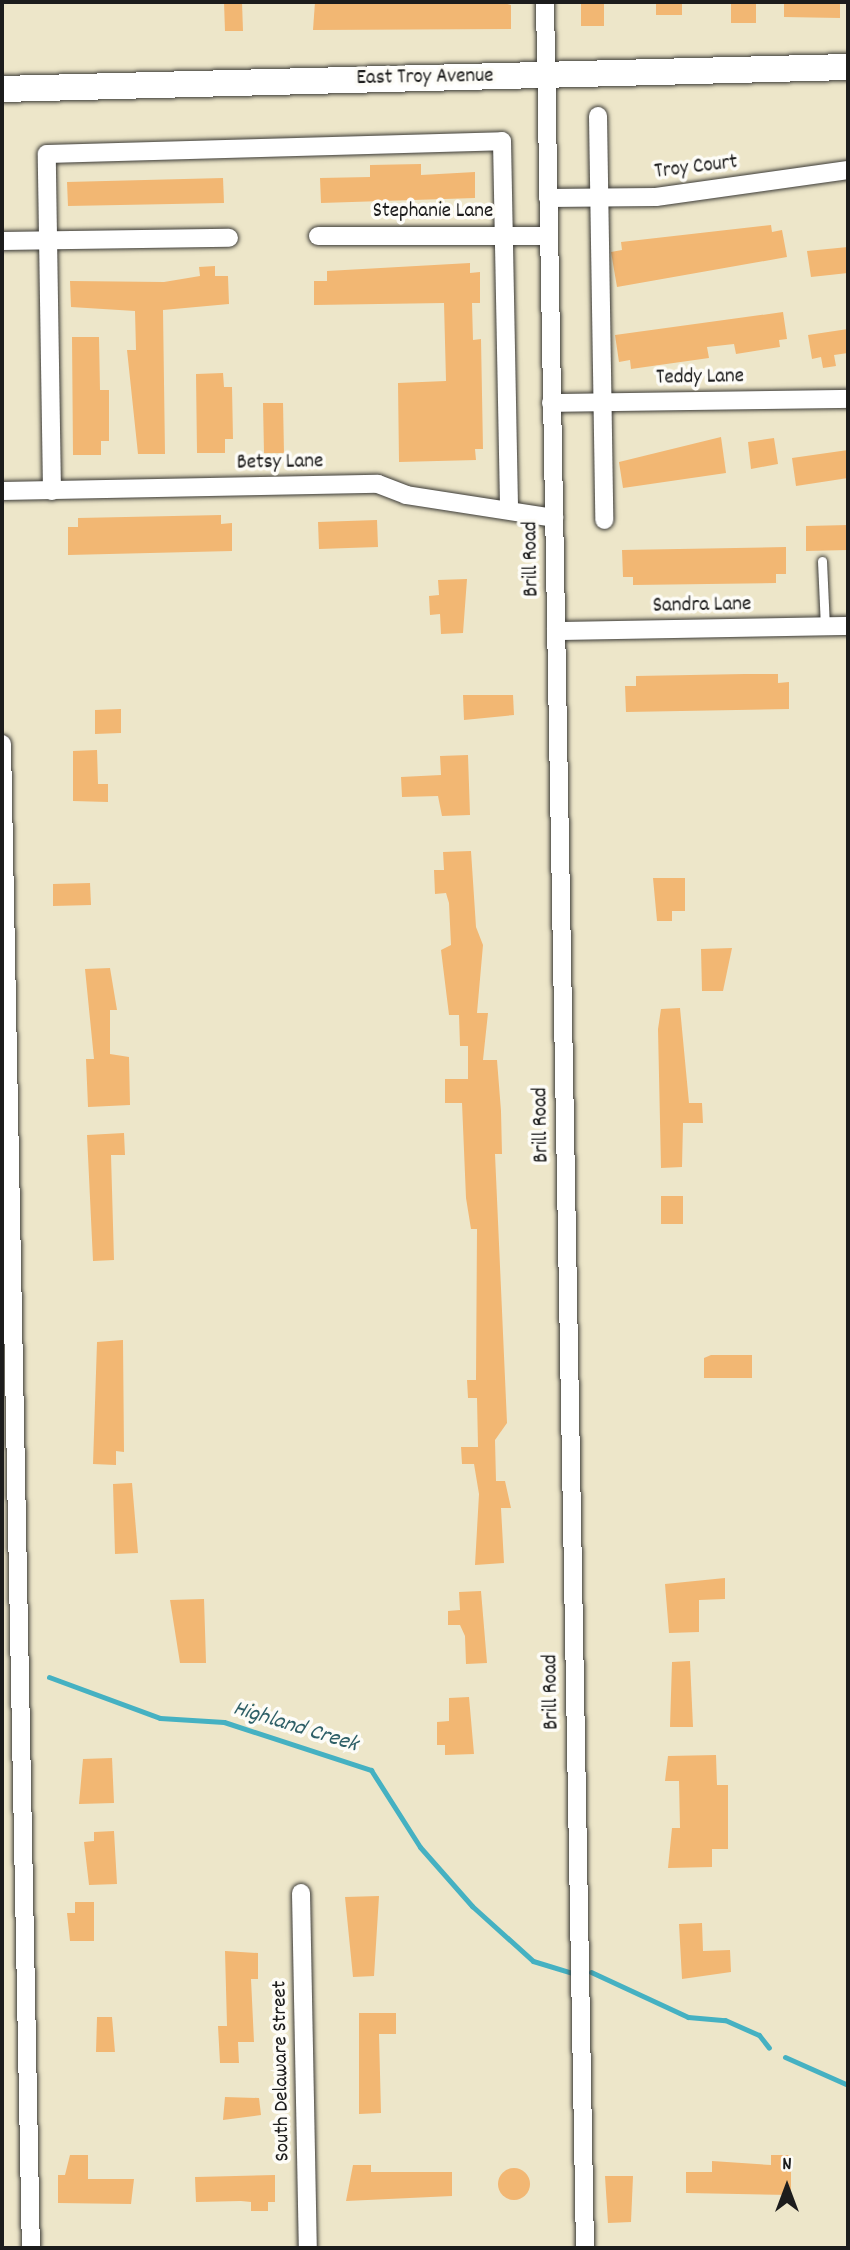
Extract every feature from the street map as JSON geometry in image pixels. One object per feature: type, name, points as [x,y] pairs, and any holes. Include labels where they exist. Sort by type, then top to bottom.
[{"type":"main road","name":"East Troy Avenue","points":[[2,89],[848,67]]},
{"type":"street","name":"Brill Road","points":[[545,2],[585,2248]]},
{"type":"street","points":[[598,116],[604,520]]},
{"type":"street","points":[[52,491],[47,154],[502,141],[509,510]]},
{"type":"street","name":"Troy Court","points":[[548,198],[656,197],[848,170]]},
{"type":"street","name":"Stephanie Lane","points":[[318,236],[549,236]]},
{"type":"street","points":[[2,241],[229,238]]},
{"type":"street","name":"Teddy Lane","points":[[551,403],[848,399]]},
{"type":"street","name":"Betsy Lane","points":[[2,491],[378,484],[406,495],[554,518]]},
{"type":"street","name":"Sandra Lane","points":[[556,631],[848,626]]},
{"type":"street","points":[[2,744],[31,2248]]},
{"type":"street","name":"South Delaware Street","points":[[301,1893],[308,2248]]},
{"type":"lane","points":[[822,561],[825,626]]},
{"type":"building","points":[[224,2],[242,2],[243,31],[225,31]]},
{"type":"building","points":[[315,2],[500,2],[511,5],[511,29],[313,30]]},
{"type":"building","points":[[581,2],[604,2],[604,26],[581,26]]},
{"type":"building","points":[[656,2],[682,2],[682,15],[656,15]]},
{"type":"building","points":[[731,2],[756,2],[756,23],[731,23]]},
{"type":"building","points":[[784,2],[840,2],[840,18],[784,17]]},
{"type":"building","points":[[421,164],[421,175],[475,172],[475,198],[321,203],[320,178],[370,177],[370,165]]},
{"type":"building","points":[[223,178],[224,203],[68,206],[67,182]]},
{"type":"building","points":[[771,225],[772,232],[782,230],[787,257],[617,287],[611,252],[622,250],[621,242]]},
{"type":"building","points":[[848,247],[848,273],[811,277],[807,251]]},
{"type":"building","points":[[470,263],[470,273],[480,272],[480,303],[472,303],[473,340],[481,339],[483,449],[475,449],[476,460],[399,462],[398,383],[446,381],[444,303],[314,305],[314,281],[327,281],[327,271]]},
{"type":"building","points":[[215,266],[215,276],[228,276],[229,304],[163,310],[165,454],[138,454],[127,350],[136,350],[135,311],[71,307],[70,281],[164,282],[200,276],[199,267]]},
{"type":"building","points":[[783,312],[787,339],[779,340],[780,347],[736,354],[734,344],[707,347],[709,358],[631,369],[630,360],[619,362],[615,335]]},
{"type":"building","points":[[848,329],[848,353],[834,355],[836,366],[823,368],[821,357],[812,359],[808,335]]},
{"type":"building","points":[[72,337],[99,337],[100,390],[109,390],[109,441],[101,441],[101,455],[73,455]]},
{"type":"building","points":[[223,373],[224,387],[232,387],[233,439],[225,439],[225,453],[197,453],[196,374]]},
{"type":"building","points":[[263,403],[283,403],[284,453],[264,453]]},
{"type":"building","points":[[721,437],[726,473],[623,488],[619,462]]},
{"type":"building","points":[[774,438],[778,464],[751,469],[748,442]]},
{"type":"building","points":[[848,450],[848,478],[796,486],[792,458]]},
{"type":"building","points":[[221,515],[221,524],[232,523],[232,551],[68,555],[68,527],[78,527],[78,518]]},
{"type":"building","points":[[377,520],[378,547],[319,549],[318,522]]},
{"type":"building","points":[[848,525],[848,550],[806,551],[806,526]]},
{"type":"building","points":[[786,547],[786,574],[776,574],[776,583],[633,585],[633,577],[623,577],[622,550]]},
{"type":"building","points":[[467,579],[463,633],[441,634],[440,614],[430,615],[429,596],[439,595],[438,580]]},
{"type":"building","points":[[778,674],[778,683],[789,682],[789,709],[626,712],[625,686],[636,686],[636,676]]},
{"type":"building","points":[[463,695],[513,695],[514,715],[464,720]]},
{"type":"building","points":[[121,709],[121,733],[95,734],[95,710]]},
{"type":"building","points":[[97,750],[98,784],[108,784],[108,802],[73,801],[73,751]]},
{"type":"building","points":[[468,755],[470,815],[442,816],[438,796],[402,797],[401,777],[441,775],[440,756]]},
{"type":"building","points":[[471,851],[476,927],[483,945],[477,1013],[488,1013],[483,1060],[497,1060],[501,1111],[502,1154],[495,1154],[507,1423],[495,1440],[496,1481],[505,1481],[511,1508],[501,1508],[504,1563],[475,1565],[479,1494],[474,1464],[462,1464],[461,1447],[478,1447],[477,1398],[468,1398],[467,1380],[476,1380],[477,1229],[471,1229],[466,1198],[462,1103],[445,1103],[445,1079],[468,1079],[468,1046],[460,1046],[459,1015],[449,1015],[441,950],[451,945],[449,903],[446,893],[435,894],[434,870],[444,870],[443,852]]},
{"type":"building","points":[[653,878],[685,878],[685,911],[672,911],[672,921],[657,921]]},
{"type":"building","points":[[90,883],[91,905],[53,906],[53,884]]},
{"type":"building","points":[[732,948],[723,991],[702,991],[701,949]]},
{"type":"building","points":[[110,968],[117,1010],[110,1010],[110,1054],[129,1057],[130,1105],[88,1107],[86,1059],[94,1059],[85,969]]},
{"type":"building","points":[[680,1008],[689,1103],[702,1103],[703,1123],[683,1123],[682,1167],[661,1168],[658,1029],[661,1009]]},
{"type":"building","points":[[124,1133],[125,1155],[111,1155],[114,1260],[93,1261],[87,1135]]},
{"type":"building","points":[[661,1196],[683,1196],[683,1224],[661,1224]]},
{"type":"building","points":[[123,1340],[124,1452],[116,1451],[116,1465],[93,1464],[97,1342]]},
{"type":"building","points":[[711,1355],[752,1355],[752,1378],[704,1378],[704,1358]]},
{"type":"building","points":[[132,1483],[138,1553],[115,1554],[113,1484]]},
{"type":"building","points":[[725,1578],[725,1599],[699,1600],[699,1632],[669,1633],[665,1584]]},
{"type":"building","points":[[481,1591],[487,1663],[466,1664],[465,1636],[460,1625],[448,1625],[448,1611],[460,1610],[459,1592]]},
{"type":"building","points":[[204,1599],[206,1663],[180,1663],[170,1600]]},
{"type":"building","points":[[690,1661],[693,1727],[670,1727],[672,1662]]},
{"type":"building","points":[[469,1697],[474,1754],[445,1755],[445,1745],[437,1745],[437,1722],[449,1721],[449,1698]]},
{"type":"building","points":[[716,1755],[717,1785],[728,1785],[728,1849],[712,1849],[712,1867],[668,1868],[672,1828],[680,1828],[679,1781],[665,1781],[668,1756]]},
{"type":"building","points":[[112,1758],[114,1803],[79,1804],[83,1759]]},
{"type":"building","points":[[114,1831],[117,1884],[89,1885],[84,1842],[94,1841],[94,1832]]},
{"type":"building","points":[[379,1896],[374,1976],[353,1977],[345,1897]]},
{"type":"building","points":[[75,1902],[94,1902],[94,1941],[70,1941],[67,1913],[75,1913]]},
{"type":"building","points":[[702,1923],[703,1951],[730,1950],[731,1972],[682,1979],[679,1924]]},
{"type":"building","points":[[225,1951],[258,1953],[258,1979],[251,1979],[254,2042],[238,2042],[239,2063],[220,2063],[218,2026],[227,2026]]},
{"type":"building","points":[[359,2013],[396,2013],[396,2034],[379,2034],[381,2113],[359,2114]]},
{"type":"building","points":[[97,2017],[112,2017],[115,2052],[96,2052]]},
{"type":"building","points":[[225,2097],[259,2098],[261,2115],[223,2120]]},
{"type":"building","points":[[70,2155],[88,2155],[88,2179],[134,2179],[131,2204],[58,2203],[58,2175],[65,2175]]},
{"type":"building","points":[[771,2155],[791,2155],[791,2195],[686,2193],[686,2172],[712,2172],[712,2161],[771,2165]]},
{"type":"building","points":[[353,2165],[371,2165],[371,2172],[452,2172],[452,2196],[346,2201]]},
{"type":"building","points":[[514,2168],[525,2173],[530,2184],[525,2195],[514,2200],[503,2195],[498,2184],[503,2173]]},
{"type":"building","points":[[275,2175],[275,2202],[268,2202],[268,2211],[251,2211],[251,2202],[196,2202],[195,2177]]},
{"type":"building","points":[[605,2176],[633,2176],[631,2222],[608,2223]]},
{"type":"waterway","name":"Highland Creek","points":[[49,1677],[160,1718],[224,1722],[371,1770],[420,1847],[472,1906],[533,1961],[570,1972]]},
{"type":"waterway","name":"Highland Creek","points":[[591,1972],[688,2017],[725,2020],[759,2035],[769,2048]]},
{"type":"waterway","name":"Highland Creek","points":[[785,2057],[848,2085]]}]
